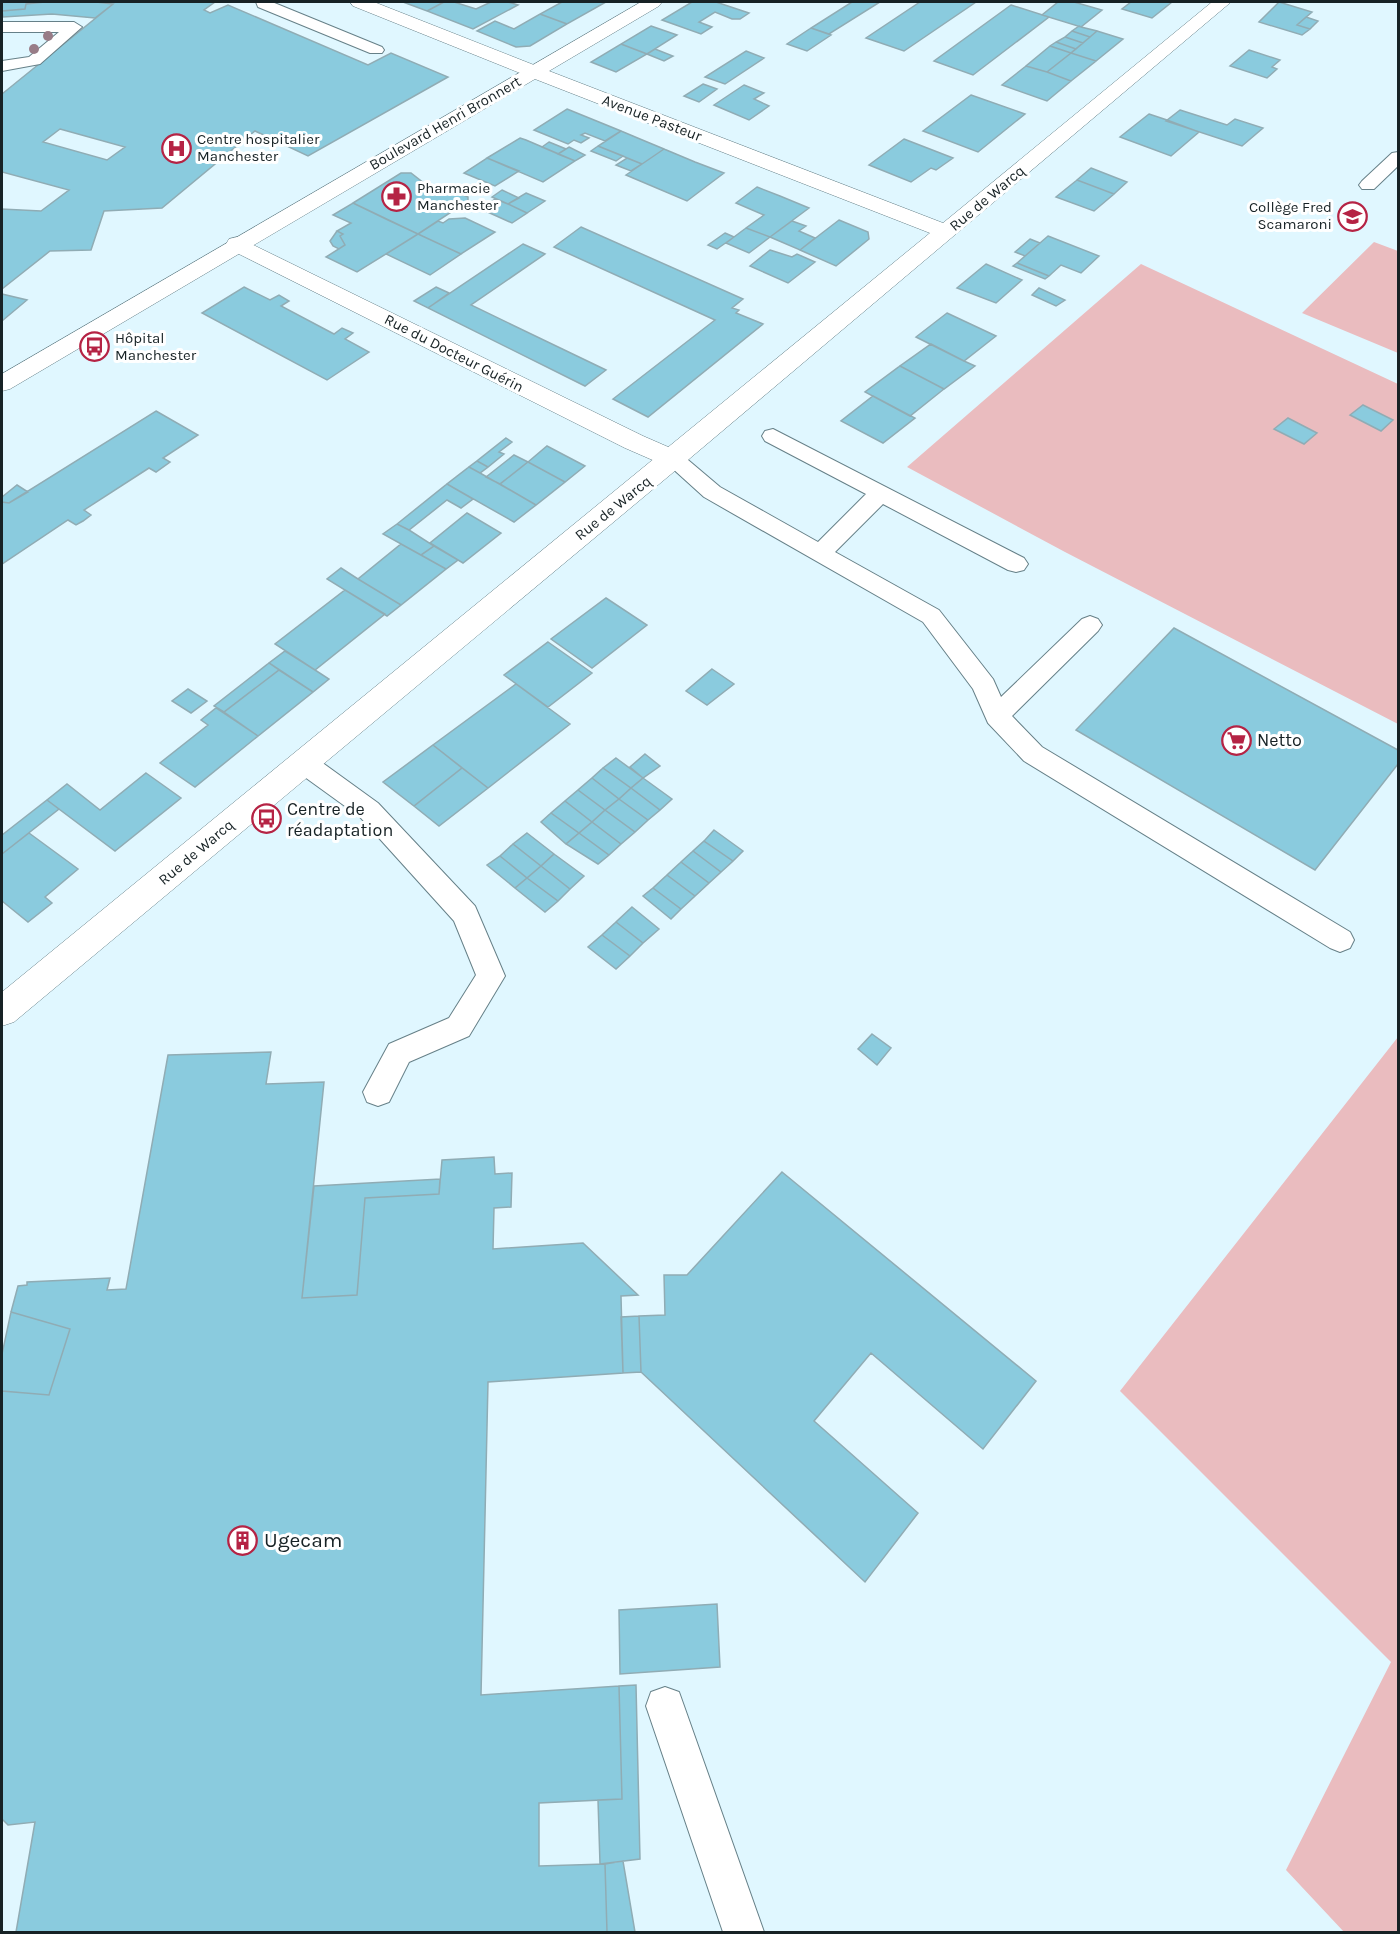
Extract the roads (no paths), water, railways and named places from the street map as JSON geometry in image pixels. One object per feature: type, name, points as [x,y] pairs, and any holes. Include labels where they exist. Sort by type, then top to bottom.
[{"type":"main road","name":"Avenue Pasteur","points":[[359,2],[946,232]]},
{"type":"main road","name":"Boulevard Henri Bronnert","points":[[2,384],[237,244],[653,2]]},
{"type":"main road","name":"Rue de Warcq","points":[[2,1012],[673,459],[1222,2]]},
{"type":"main road","name":"Rue du Docteur Guérin","points":[[237,244],[634,442],[673,459]]},
{"type":"lane","points":[[264,2],[264,4],[376,50]]},
{"type":"lane","points":[[2,27],[74,27],[34,61],[2,66]]},
{"type":"lane","points":[[1368,184],[1398,157]]},
{"type":"lane","points":[[773,436],[1016,564]]},
{"type":"lane","points":[[673,459],[712,492],[931,616],[984,685],[997,716],[1033,754],[1340,940]]},
{"type":"lane","points":[[820,553],[881,493]]},
{"type":"lane","points":[[997,716],[1090,625]]},
{"type":"lane","points":[[304,763],[369,810],[465,914],[491,976],[459,1027],[399,1053],[378,1092]]},
{"type":"lane","points":[[665,1706],[744,1932]]},
{"type":"place","name":"Centre hospitalier Manchester","points":[[176,148]]},
{"type":"place","name":"Pharmacie Manchester","points":[[396,197]]},
{"type":"place","name":"Collège Fred Scamaroni","points":[[1353,216]]},
{"type":"place","name":"Hôpital Manchester","points":[[94,347]]},
{"type":"place","name":"Netto","points":[[1236,740]]},
{"type":"place","name":"Centre de réadaptation","points":[[266,819]]},
{"type":"place","name":"Ugecam","points":[[243,1540]]}]
